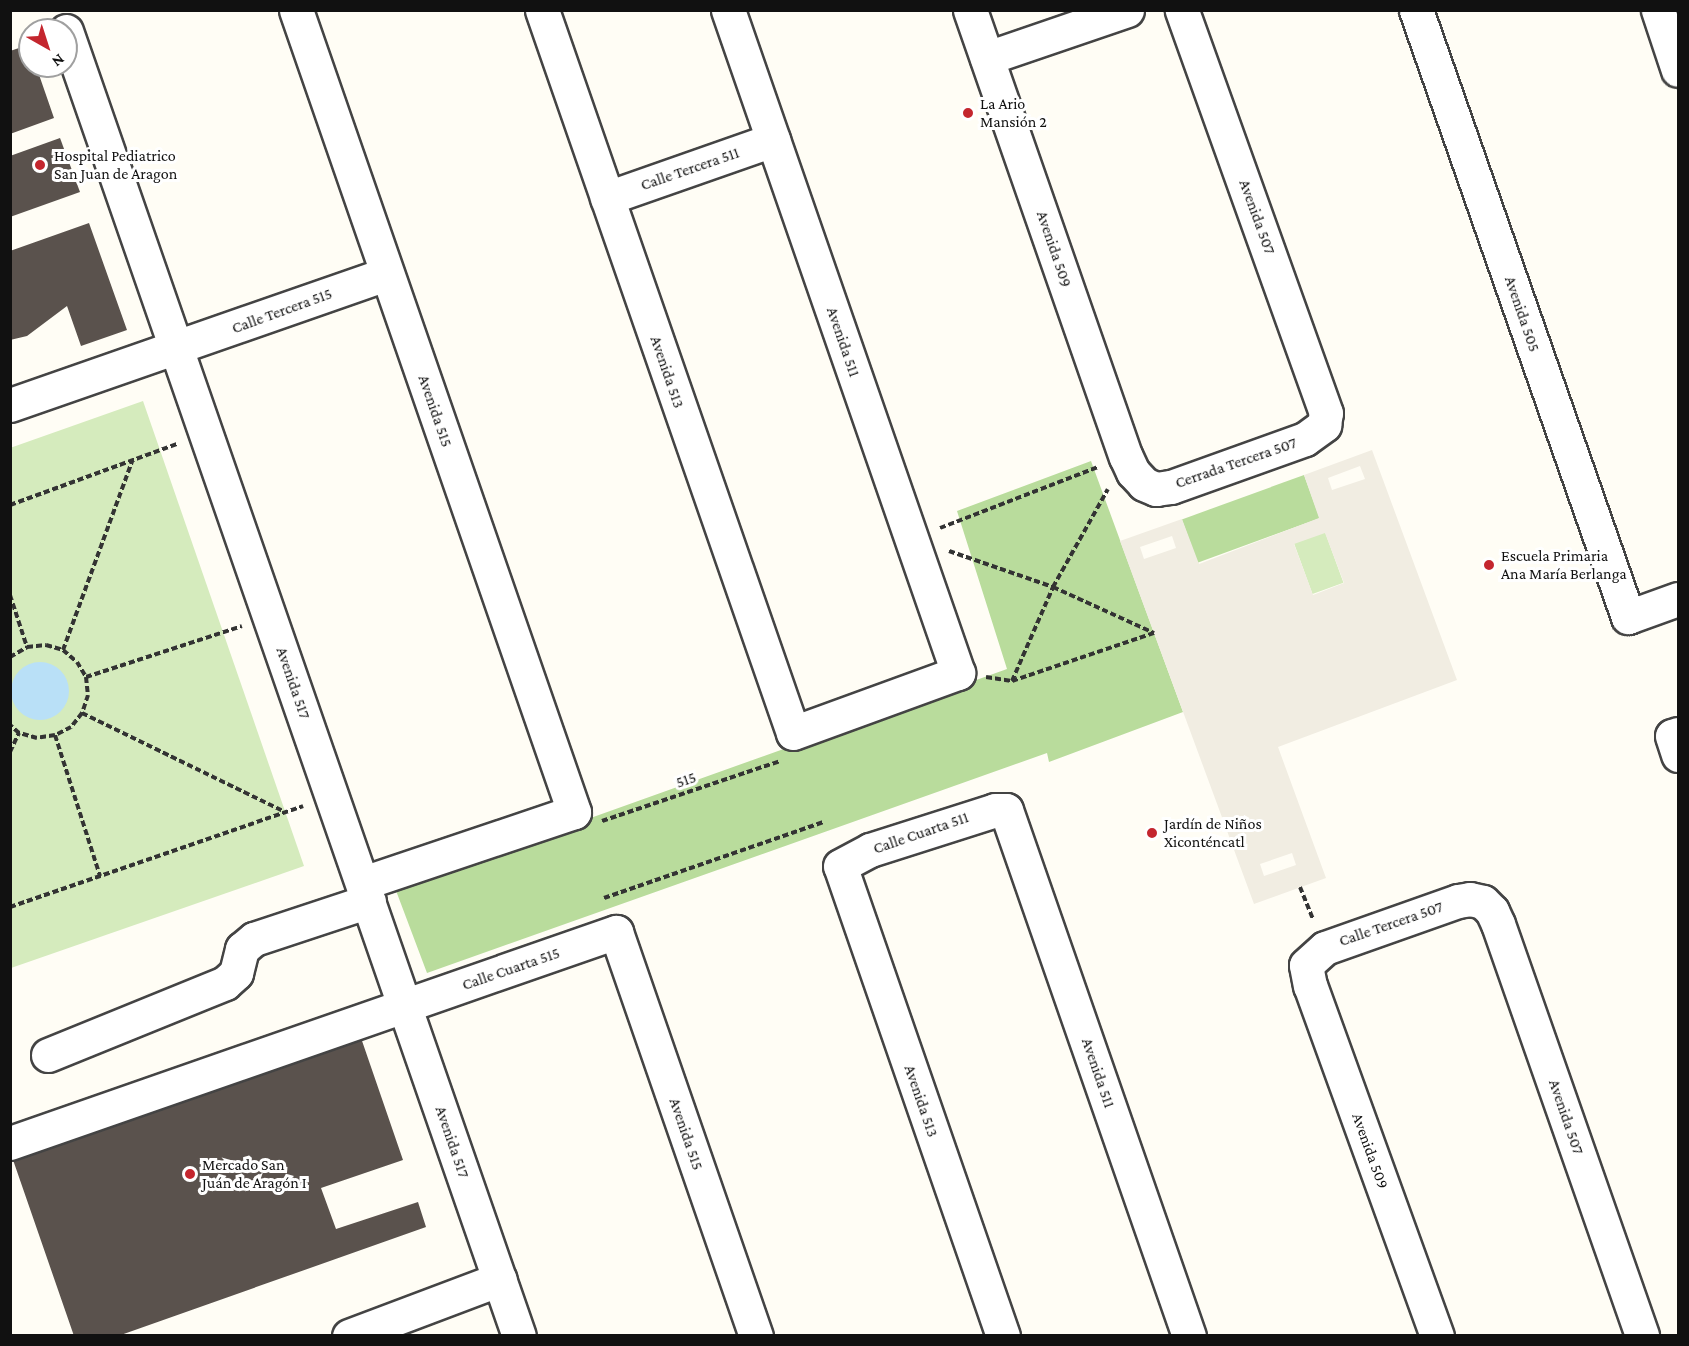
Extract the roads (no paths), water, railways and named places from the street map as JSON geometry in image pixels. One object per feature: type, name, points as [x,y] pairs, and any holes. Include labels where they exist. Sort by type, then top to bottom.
[{"type":"street","name":"Avenida 515","points":[[296,10],[387,274],[583,819],[366,892]]},
{"type":"street","name":"Avenida 513","points":[[542,10],[791,745],[958,673]]},
{"type":"street","name":"Avenida 511","points":[[728,10],[958,673]]},
{"type":"street","name":"Avenida 509","points":[[970,10],[1126,457],[1133,472],[1144,484]]},
{"type":"street","points":[[987,58],[1127,10]]},
{"type":"street","name":"Avenida 507","points":[[1182,10],[1323,401],[1326,413],[1324,425]]},
{"type":"street","name":"Avenida 505","points":[[1416,10],[1628,617],[1678,599]]},
{"type":"street","points":[[1658,10],[1678,70]]},
{"type":"street","name":"Avenida 517","points":[[78,64],[519,1335]]},
{"type":"street","name":"Calle Tercera 511","points":[[607,198],[773,140]]},
{"type":"street","name":"Calle Tercera 515","points":[[10,405],[177,349],[387,274]]},
{"type":"street","name":"Cerrada Tercera 507","points":[[1144,484],[1156,489],[1172,487],[1305,439],[1324,425]]},
{"type":"street","name":"Avenida 511","points":[[1006,810],[1189,1335]]},
{"type":"street","name":"Calle Cuarta 511","points":[[840,866],[870,850],[986,812],[1006,810]]},
{"type":"street","name":"Avenida 513","points":[[840,866],[1003,1335]]},
{"type":"street","points":[[48,1055],[225,983],[236,973],[242,950],[254,939],[366,892]]},
{"type":"street","name":"Calle Tercera 507","points":[[1306,965],[1325,948],[1458,901],[1483,902]]},
{"type":"street","name":"Avenida 507","points":[[1483,902],[1492,912],[1498,924],[1642,1335]]},
{"type":"street","name":"Avenida 515","points":[[616,932],[756,1335]]},
{"type":"street","name":"Calle Cuarta 515","points":[[10,1143],[616,932]]},
{"type":"street","name":"Avenida 509","points":[[1306,965],[1310,986],[1437,1335]]},
{"type":"street","points":[[349,1335],[500,1279]]},
{"type":"water","points":[[34,662],[46,662],[56,666],[65,675],[69,697],[61,712],[46,720],[34,720],[24,716],[15,707],[11,697],[11,685],[15,675],[24,666]]},
{"type":"place","name":"La Ario Mansión 2","points":[[968,113]]},
{"type":"place","name":"Hospital Pediatrico San Juan de Aragon","points":[[40,165]]},
{"type":"place","name":"Escuela Primaria Ana María Berlanga","points":[[1489,565]]},
{"type":"place","name":"Jardín de Niños Xiconténcatl","points":[[1152,833]]},
{"type":"place","name":"Mercado San Juán de Aragón I","points":[[190,1174]]}]
